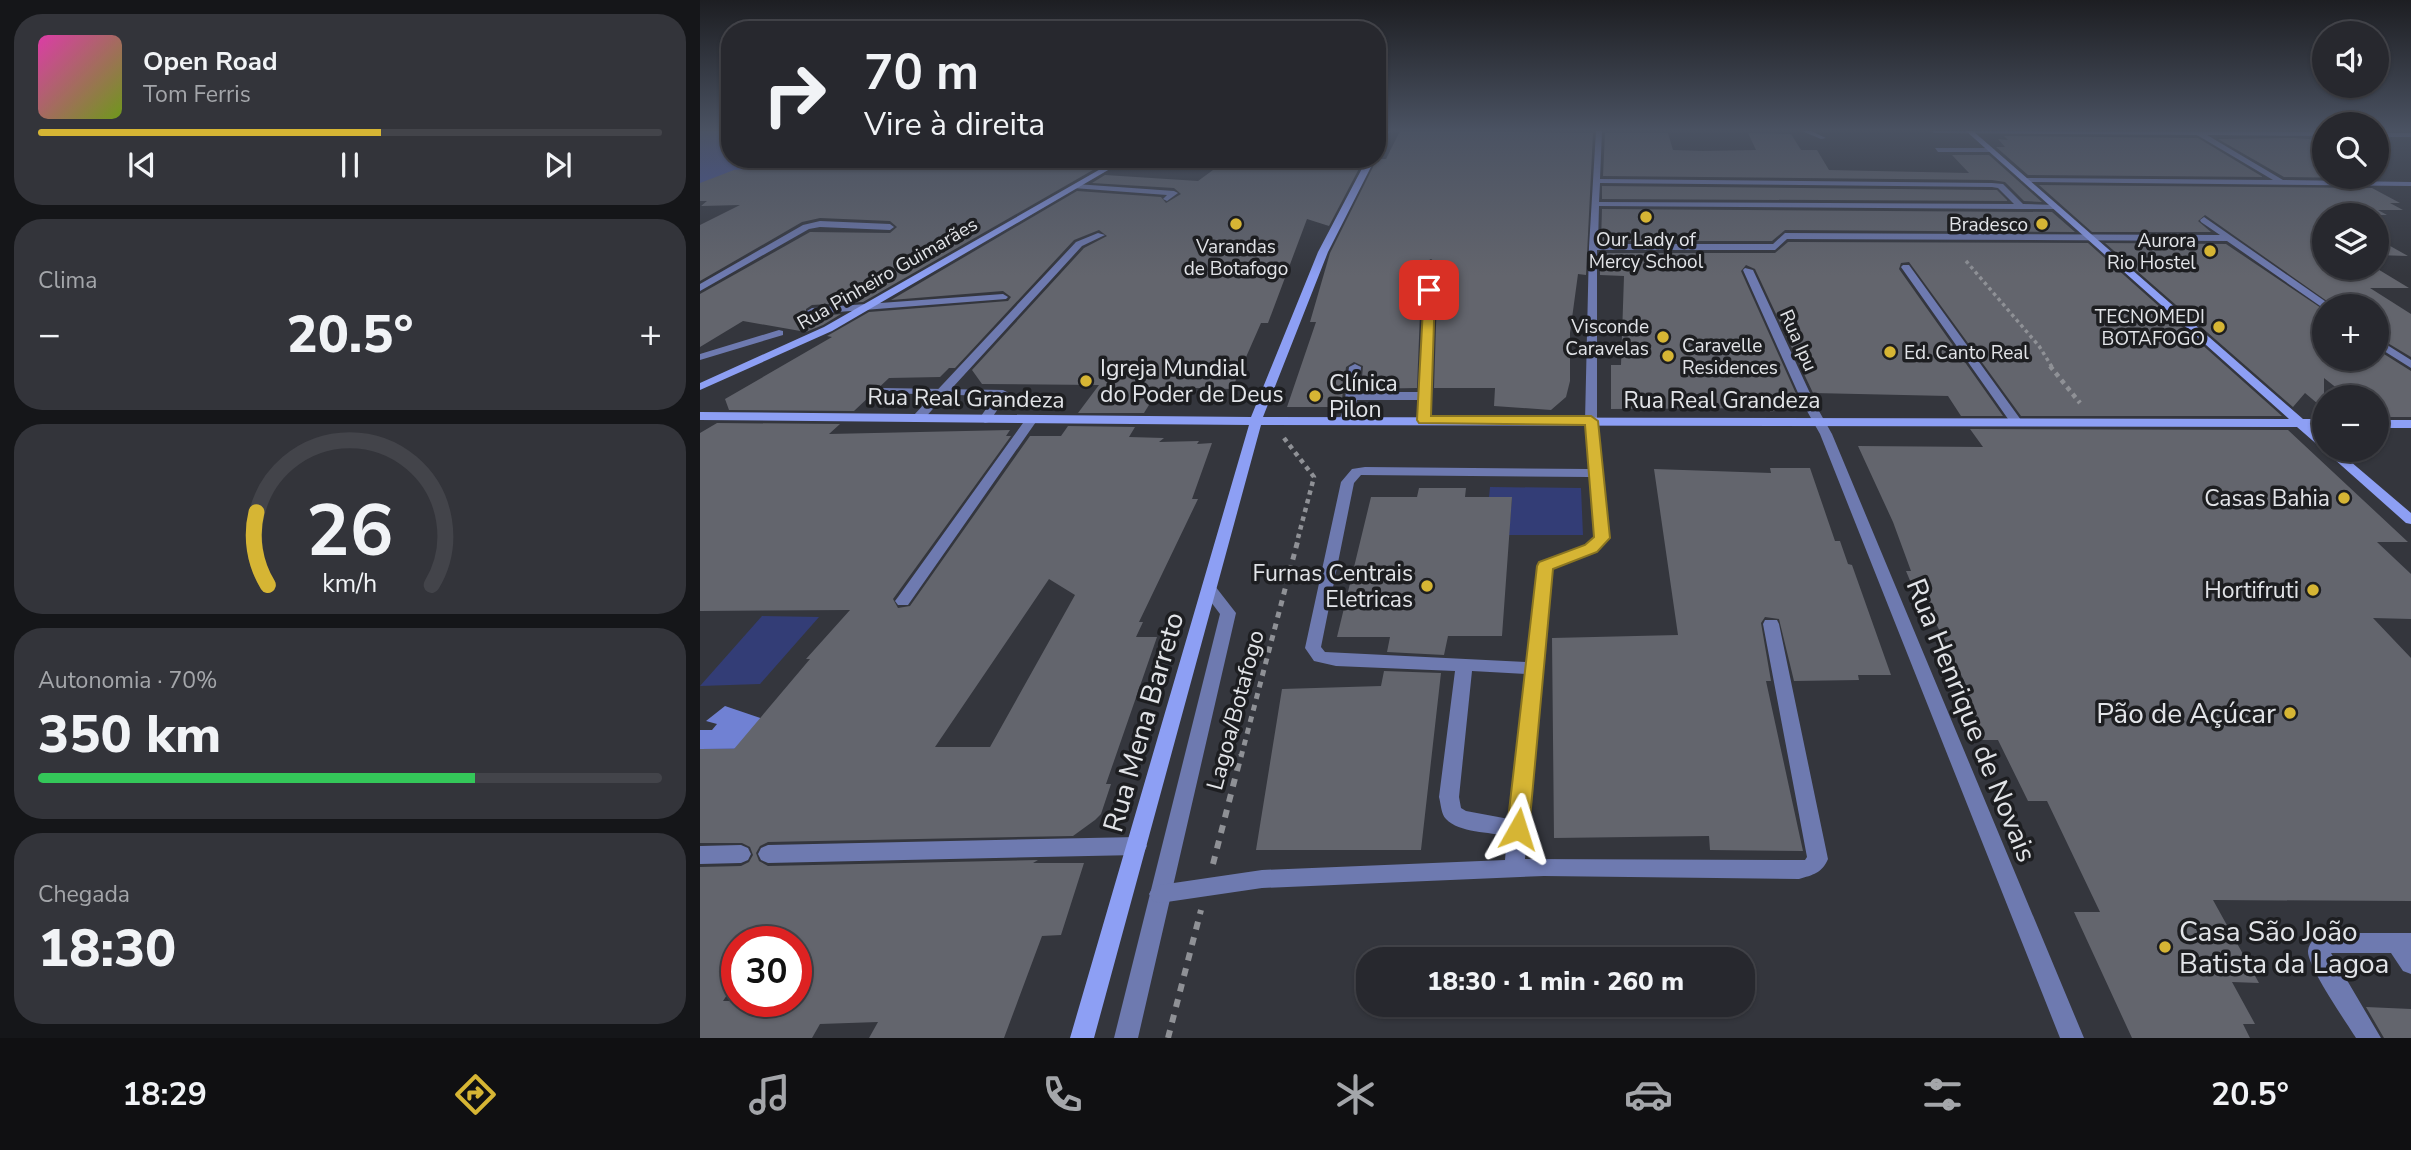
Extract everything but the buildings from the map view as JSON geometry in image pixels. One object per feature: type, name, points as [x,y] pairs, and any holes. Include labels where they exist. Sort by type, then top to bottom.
[{"type":"main road","name":"Rua Pinheiro Guimarães","points":[[700,387],[799,344],[1088,179]]},
{"type":"main road","name":"Rua Mena Barreto","points":[[1082,1038],[1256,421],[1322,252],[1360,179]]},
{"type":"main road","points":[[2025,180],[2312,433]]},
{"type":"main road","points":[[700,378],[760,361]]},
{"type":"main road","name":"Rua Real Grandeza","points":[[700,416],[1256,421],[2312,423]]},
{"type":"main road","points":[[2389,424],[2411,424]]},
{"type":"main road","points":[[2344,462],[2411,520]]},
{"type":"street","points":[[1514,869],[1545,566],[1591,549],[1602,538],[1591,421],[1596,179]]},
{"type":"street","points":[[1625,179],[1992,185],[2000,186],[2021,207]]},
{"type":"street","points":[[2278,179],[2283,182]]},
{"type":"street","points":[[2025,180],[2411,184]]},
{"type":"street","points":[[1076,186],[1174,193],[1167,199]]},
{"type":"street","points":[[1595,204],[2055,207]]},
{"type":"street","points":[[2204,220],[2312,296]]},
{"type":"street","points":[[700,288],[806,227],[820,224],[890,227]]},
{"type":"street","points":[[917,419],[1079,244],[1101,235]]},
{"type":"street","points":[[1593,247],[1775,247],[1785,236],[2229,238]]},
{"type":"street","points":[[1424,420],[1430,264]]},
{"type":"street","points":[[1906,267],[2017,422]]},
{"type":"street","name":"Rua Ipu","points":[[1748,270],[1809,404],[1821,422]]},
{"type":"street","points":[[812,312],[1003,297]]},
{"type":"street","points":[[700,357],[778,330],[799,344]]},
{"type":"street","points":[[2389,350],[2411,365]]},
{"type":"street","points":[[1345,421],[1355,367]]},
{"type":"street","points":[[883,391],[1003,393],[985,419]]},
{"type":"street","points":[[1350,396],[1425,396]]},
{"type":"street","points":[[903,601],[1032,419]]},
{"type":"street","name":"Rua Henrique de Novais","points":[[1821,422],[2071,1038]]},
{"type":"street","points":[[1536,668],[1336,660],[1320,657],[1313,648],[1348,482],[1357,472],[1365,471],[1595,473]]},
{"type":"street","points":[[1126,1038],[1228,613],[1210,590]]},
{"type":"street","points":[[1160,894],[1262,879],[1544,867],[1799,870],[1811,867],[1818,859],[1771,624]]},
{"type":"street","points":[[1464,665],[1449,797],[1452,813],[1461,819],[1518,829]]},
{"type":"street","points":[[768,855],[1137,846]]},
{"type":"street","points":[[700,855],[741,854]]},
{"type":"street","points":[[2369,1038],[2320,957],[2319,950],[2326,943],[2404,943],[2411,963]]},
{"type":"path","points":[[1966,261],[2039,346],[2042,355],[2096,423]]},
{"type":"path","name":"Lagoa/Botafogo","points":[[1168,1038],[1314,477],[1283,438],[1280,421]]},
{"type":"shaded area","points":[[700,179],[758,179],[700,196]]},
{"type":"shaded area","points":[[1490,487],[1581,488],[1583,535],[1509,535],[1512,497],[1489,497]]},
{"type":"shaded area","points":[[762,616],[819,617],[760,684],[700,686]]},
{"type":"shaded area","points":[[725,706],[849,748],[700,749],[700,730],[712,730],[717,724],[706,721]]},
{"type":"place","name":"Our Lady of Mercy School","points":[[1646,217]]},
{"type":"place","name":"Varandas de Botafogo","points":[[1236,224]]},
{"type":"place","name":"Bradesco","points":[[2042,224]]},
{"type":"place","name":"Aurora Rio Hostel","points":[[2210,251]]},
{"type":"place","name":"TECNOMEDI BOTAFOGO","points":[[2219,327]]},
{"type":"place","name":"Visconde Caravelas","points":[[1663,337]]},
{"type":"place","name":"Ed. Canto Real","points":[[1890,352]]},
{"type":"place","name":"Caravelle Residences","points":[[1668,356]]},
{"type":"place","name":"Igreja Mundial do Poder de Deus","points":[[1086,381]]},
{"type":"place","name":"Clínica Pilon","points":[[1315,396]]},
{"type":"place","name":"Casas Bahia","points":[[2344,498]]},
{"type":"place","name":"Furnas Centrais Eletricas","points":[[1427,586]]},
{"type":"place","name":"Hortifruti","points":[[2313,590]]},
{"type":"place","name":"Pão de Açúcar","points":[[2290,713]]},
{"type":"place","name":"Casa São João Batista da Lagoa","points":[[2165,947]]},
{"type":"route","points":[[1429,290],[1424,420],[1591,421],[1602,538],[1591,549],[1545,566],[1518,829]]}]
